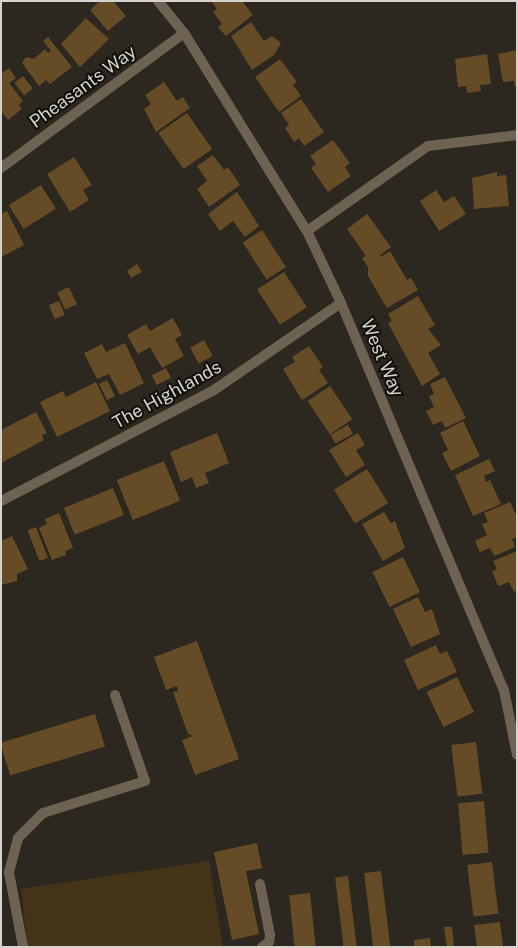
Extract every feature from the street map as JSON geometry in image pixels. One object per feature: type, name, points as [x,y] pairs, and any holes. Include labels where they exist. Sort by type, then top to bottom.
[{"type":"street","name":"West Way","points":[[158,1],[184,33],[307,231],[341,303],[504,690],[517,755]]},
{"type":"street","name":"Pheasants Way","points":[[1,168],[184,33]]},
{"type":"street","points":[[307,231],[428,146],[517,135]]},
{"type":"street","name":"The Highlands","points":[[1,500],[214,390],[341,303]]},
{"type":"street","points":[[23,947],[9,872],[18,838],[42,813],[145,781],[115,695]]},
{"type":"street","points":[[260,884],[270,935],[269,942],[262,947]]},
{"type":"shaded area","points":[[209,861],[223,947],[28,947],[21,889]]},
{"type":"building","points":[[100,1],[113,1],[126,16],[108,31],[90,10]]},
{"type":"building","points":[[211,1],[242,1],[253,15],[226,36],[218,27],[222,24],[213,12],[217,9]]},
{"type":"building","points":[[86,18],[109,39],[80,67],[61,44]]},
{"type":"building","points":[[251,22],[264,41],[272,36],[281,43],[274,55],[252,70],[231,36]]},
{"type":"building","points":[[48,37],[72,67],[50,84],[46,80],[39,86],[22,63],[26,57],[34,59],[45,49],[48,53],[51,51],[43,41]]},
{"type":"building","points":[[517,50],[517,86],[515,87],[514,81],[503,82],[498,54]]},
{"type":"building","points":[[487,54],[491,84],[480,85],[481,91],[467,93],[466,86],[458,87],[455,59]]},
{"type":"building","points":[[280,59],[297,82],[293,85],[301,96],[279,112],[255,77]]},
{"type":"building","points":[[9,68],[16,78],[9,83],[23,101],[19,105],[22,109],[8,120],[1,111],[1,74]]},
{"type":"building","points":[[23,76],[33,89],[24,95],[14,83]]},
{"type":"building","points":[[164,82],[177,101],[183,97],[190,108],[156,132],[144,109],[151,104],[145,95]]},
{"type":"building","points":[[301,99],[324,132],[304,146],[299,138],[294,142],[285,128],[289,125],[281,113]]},
{"type":"building","points":[[187,113],[212,149],[184,169],[158,133]]},
{"type":"building","points":[[333,140],[350,163],[345,167],[351,176],[328,192],[311,168],[316,164],[310,156]]},
{"type":"building","points":[[213,155],[224,170],[228,167],[240,185],[209,207],[197,189],[207,181],[197,166]]},
{"type":"building","points":[[74,157],[92,185],[83,190],[89,200],[70,212],[47,174]]},
{"type":"building","points":[[497,172],[497,176],[506,175],[509,206],[474,209],[472,178]]},
{"type":"building","points":[[41,185],[56,209],[24,229],[9,205]]},
{"type":"building","points":[[436,190],[444,202],[454,196],[466,214],[439,231],[420,201]]},
{"type":"building","points":[[237,192],[259,226],[245,237],[233,221],[220,231],[208,214]]},
{"type":"building","points":[[7,211],[24,245],[1,257],[1,214]]},
{"type":"building","points":[[367,214],[391,247],[380,255],[381,257],[390,251],[407,280],[411,278],[418,290],[387,308],[368,276],[368,267],[362,258],[366,256],[347,229]]},
{"type":"building","points":[[262,230],[286,267],[267,279],[243,243]]},
{"type":"building","points":[[137,264],[142,272],[131,278],[127,271]]},
{"type":"building","points":[[284,272],[307,307],[280,325],[257,289]]},
{"type":"building","points":[[69,287],[77,304],[65,310],[57,292]]},
{"type":"building","points":[[418,296],[435,325],[428,329],[441,345],[428,353],[440,374],[422,386],[388,323],[392,321],[388,314]]},
{"type":"building","points":[[59,301],[65,315],[55,319],[49,305]]},
{"type":"building","points":[[173,318],[182,335],[175,339],[184,356],[162,368],[150,347],[138,354],[127,335],[146,324],[150,331]]},
{"type":"building","points":[[204,340],[213,356],[199,364],[190,348]]},
{"type":"building","points":[[125,343],[144,383],[120,395],[109,374],[97,379],[84,353],[102,344],[106,352]]},
{"type":"building","points":[[309,346],[323,367],[319,370],[328,383],[302,400],[283,369],[295,362],[292,357]]},
{"type":"building","points":[[166,368],[171,378],[157,385],[152,375]]},
{"type":"building","points":[[445,377],[466,418],[445,428],[442,421],[433,425],[426,411],[434,407],[429,396],[434,394],[430,384]]},
{"type":"building","points":[[107,380],[115,396],[107,400],[99,384]]},
{"type":"building","points":[[96,382],[110,411],[57,437],[40,402],[63,391],[66,397]]},
{"type":"building","points":[[330,386],[352,419],[330,434],[308,401]]},
{"type":"building","points":[[36,412],[47,433],[42,435],[44,440],[1,463],[1,430]]},
{"type":"building","points":[[463,421],[480,456],[451,471],[442,453],[448,450],[440,433]]},
{"type":"building","points":[[348,425],[353,434],[335,443],[331,435]]},
{"type":"building","points":[[217,433],[229,463],[205,473],[209,483],[196,488],[192,477],[181,482],[170,452]]},
{"type":"building","points":[[358,433],[365,445],[356,450],[365,465],[346,477],[329,450]]},
{"type":"building","points":[[489,459],[495,471],[484,476],[486,482],[490,480],[501,504],[473,516],[455,475]]},
{"type":"building","points":[[164,461],[180,501],[133,520],[117,480]]},
{"type":"building","points":[[367,469],[388,503],[355,524],[334,490]]},
{"type":"building","points":[[113,488],[124,515],[75,535],[64,508]]},
{"type":"building","points":[[510,502],[517,517],[517,537],[512,539],[515,547],[494,556],[490,548],[480,552],[475,541],[487,535],[482,524],[488,522],[484,513]]},
{"type":"building","points":[[384,512],[391,523],[395,521],[405,548],[383,561],[362,524]]},
{"type":"building","points":[[59,513],[73,548],[65,551],[66,555],[52,560],[39,528],[47,524],[45,519]]},
{"type":"building","points":[[36,527],[48,558],[39,561],[28,530]]},
{"type":"building","points":[[12,536],[28,569],[17,574],[17,581],[1,585],[1,541]]},
{"type":"building","points":[[517,551],[517,590],[514,592],[509,582],[498,586],[492,571],[497,569],[493,561]]},
{"type":"building","points":[[403,557],[420,592],[390,607],[372,572]]},
{"type":"building","points":[[418,597],[425,612],[432,609],[440,634],[411,647],[393,609]]},
{"type":"building","points":[[197,641],[239,759],[195,775],[182,740],[193,736],[188,734],[173,692],[178,691],[177,686],[166,690],[154,657]]},
{"type":"building","points":[[436,645],[440,654],[447,651],[457,672],[418,690],[404,660]]},
{"type":"building","points":[[457,677],[474,712],[444,727],[426,692]]},
{"type":"building","points":[[95,714],[105,747],[10,775],[1,743]]},
{"type":"building","points":[[476,742],[482,794],[458,797],[451,745]]},
{"type":"building","points":[[484,801],[489,853],[463,855],[458,803]]},
{"type":"building","points":[[257,843],[262,868],[246,871],[259,934],[232,940],[214,852]]},
{"type":"building","points":[[492,862],[498,914],[474,917],[467,865]]},
{"type":"building","points":[[381,871],[390,947],[373,947],[364,873]]},
{"type":"building","points":[[348,876],[357,947],[344,947],[335,878]]},
{"type":"building","points":[[310,893],[316,947],[295,947],[289,895]]},
{"type":"building","points":[[500,922],[503,947],[477,947],[474,925]]},
{"type":"building","points":[[444,927],[452,927],[454,947],[447,947]]},
{"type":"building","points":[[430,938],[431,947],[414,947],[414,940]]}]
